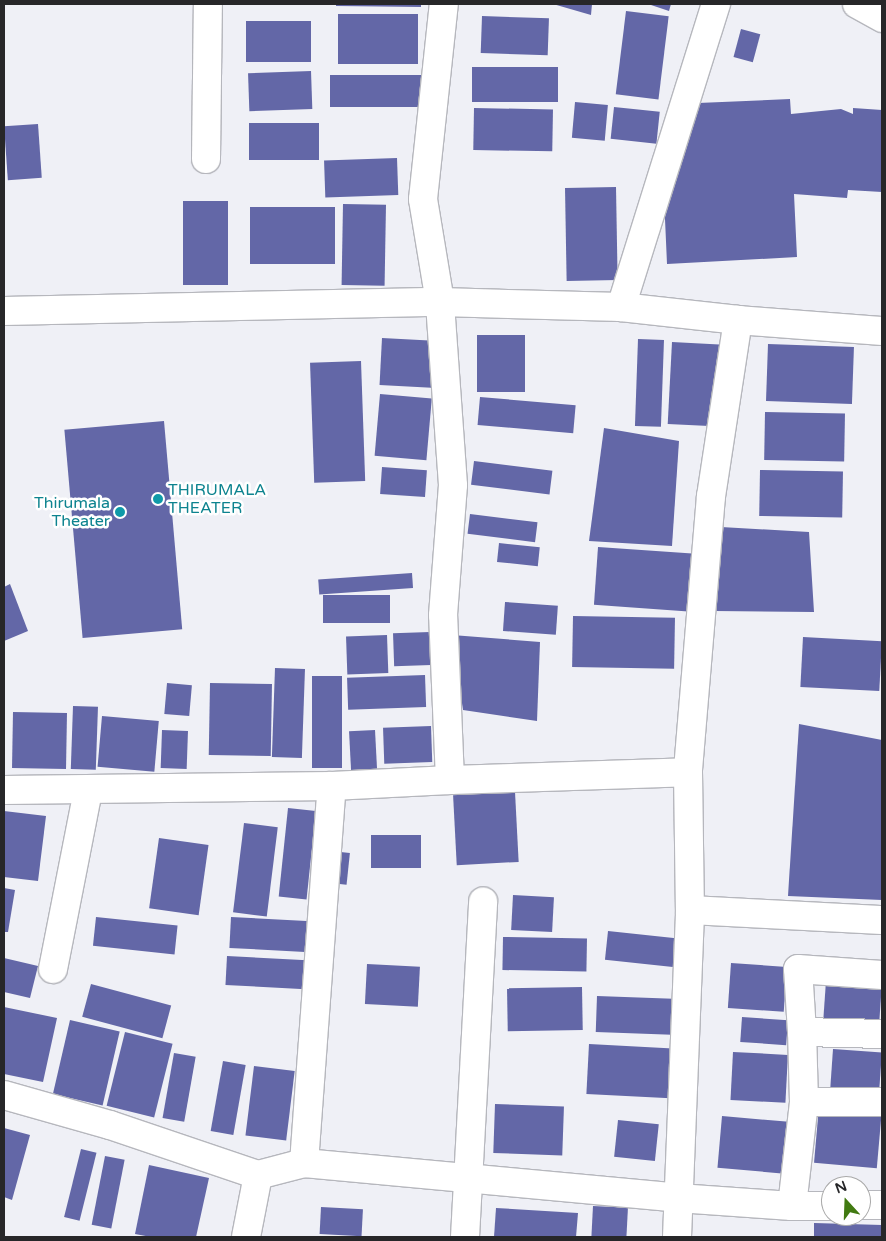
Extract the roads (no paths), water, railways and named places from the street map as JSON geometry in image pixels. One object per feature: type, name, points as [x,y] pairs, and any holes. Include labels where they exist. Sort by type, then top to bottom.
[{"type":"street","points":[[206,159],[208,4]]},
{"type":"street","points":[[444,4],[422,199],[440,302],[453,485],[443,615],[450,780]]},
{"type":"street","points":[[621,306],[716,4]]},
{"type":"street","points":[[4,311],[440,302],[621,306],[738,320],[882,330]]},
{"type":"street","points":[[677,1237],[690,910],[688,772],[711,496],[738,320]]},
{"type":"street","points":[[4,790],[332,786],[688,772]]},
{"type":"street","points":[[304,1163],[332,786]]},
{"type":"street","points":[[53,970],[88,790]]},
{"type":"street","points":[[465,1237],[483,901]]},
{"type":"street","points":[[690,910],[882,920]]},
{"type":"street","points":[[792,1206],[804,1102],[798,969],[882,974]]},
{"type":"street","points":[[802,1032],[882,1034]]},
{"type":"street","points":[[4,1095],[110,1125],[258,1175],[304,1163],[678,1198],[792,1206],[821,1206]]},
{"type":"street","points":[[804,1102],[882,1102]]},
{"type":"street","points":[[246,1237],[258,1175]]},
{"type":"place","name":"THIRUMALA THEATER","points":[[158,499]]},
{"type":"place","name":"Thirumala Theater","points":[[120,512]]}]
